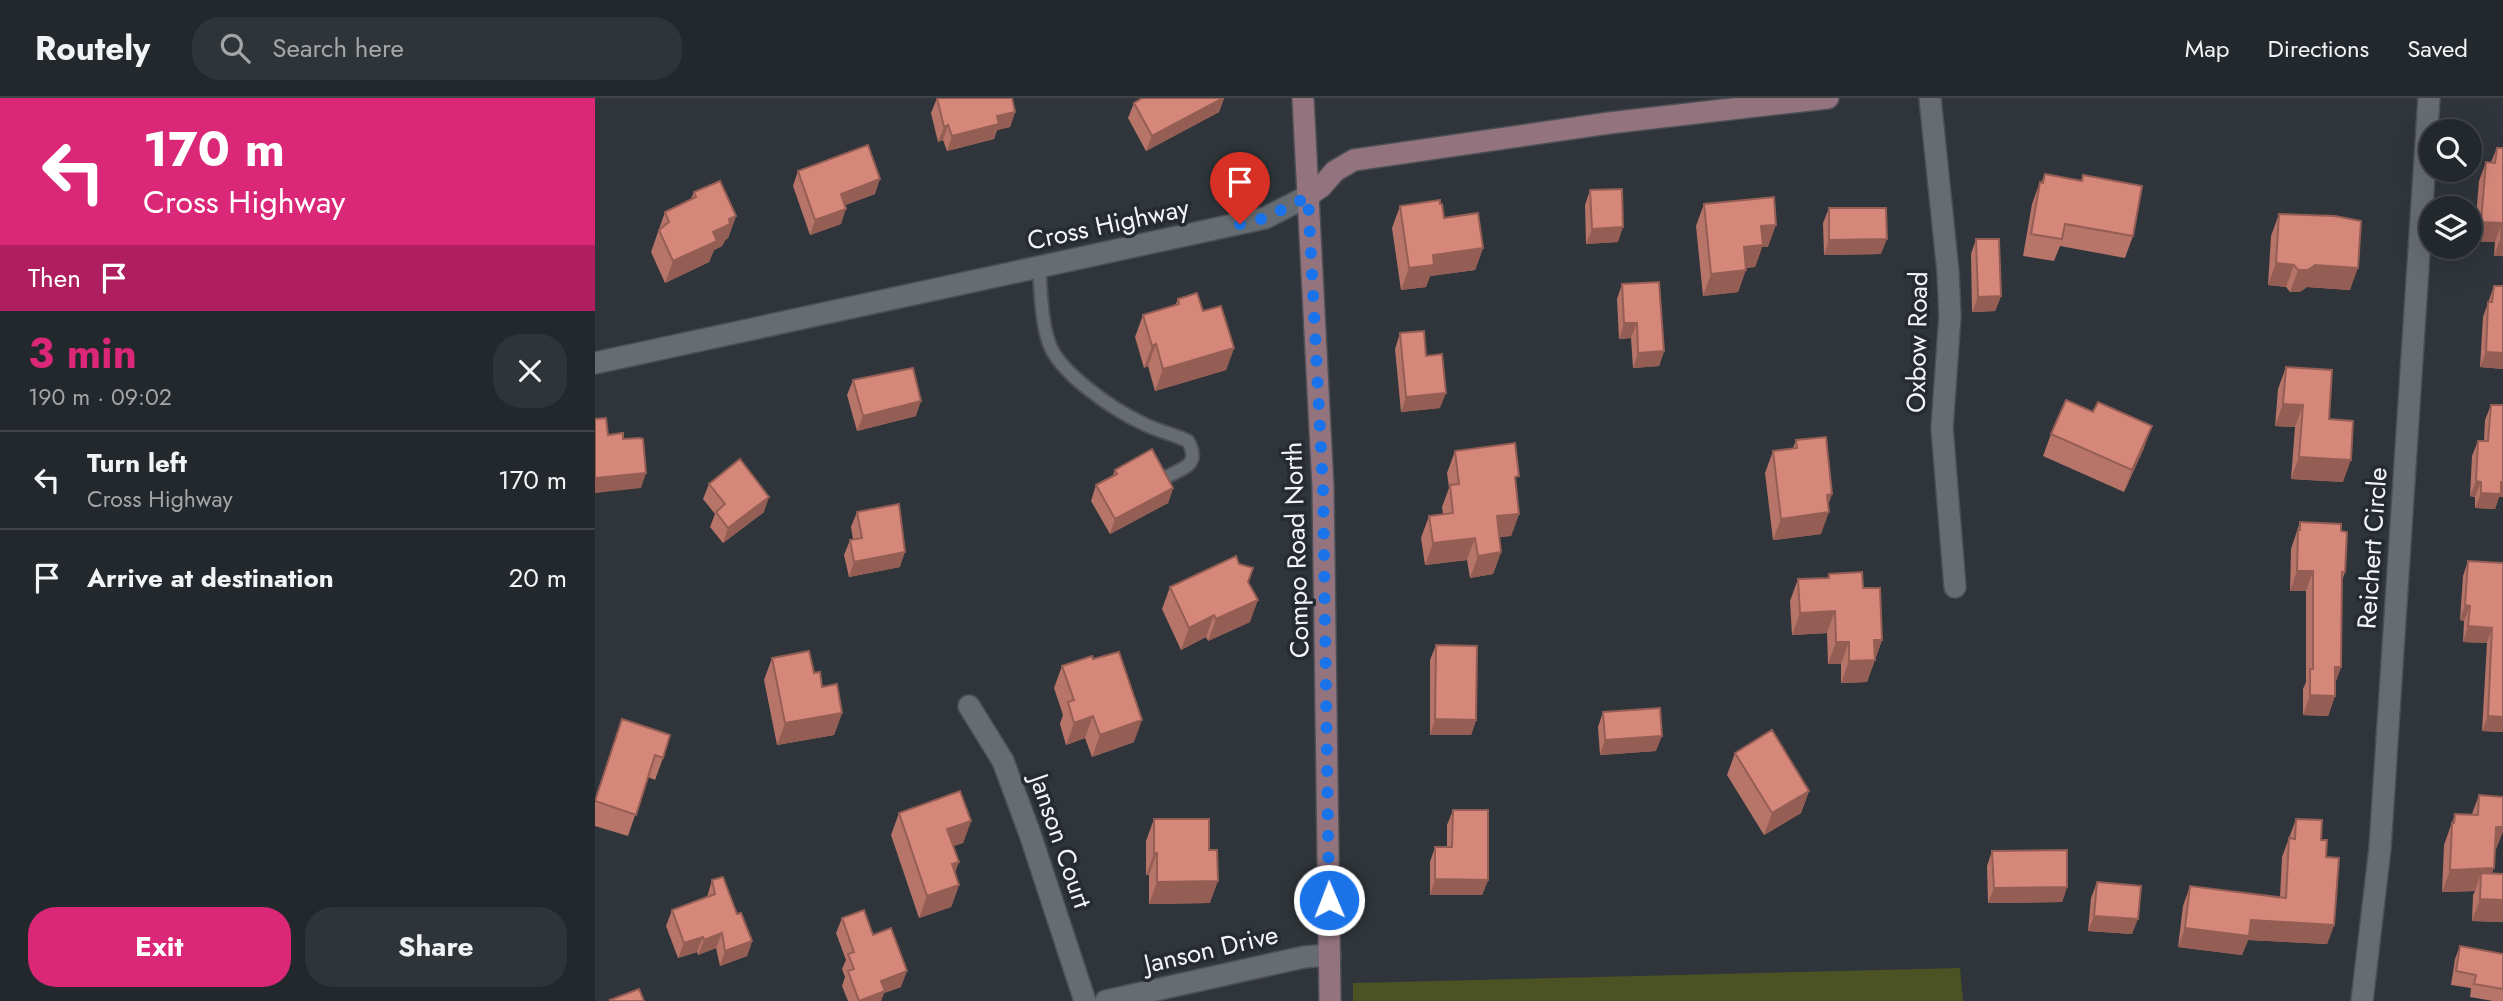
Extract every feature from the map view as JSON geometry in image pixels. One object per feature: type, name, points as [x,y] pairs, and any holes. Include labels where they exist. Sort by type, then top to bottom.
[{"type":"main road","name":"Compo Road North","points":[[1303,98],[1323,487],[1331,1001]]},
{"type":"main road","name":"Cross Highway","points":[[1308,197],[1335,171],[1354,160],[1609,123],[1779,101],[1828,98]]},
{"type":"street","name":"Oxbow Road","points":[[1930,98],[1948,272],[1949,327],[1942,428],[1955,587]]},
{"type":"street","name":"Reichert Circle","points":[[2363,1001],[2380,848],[2429,98]]},
{"type":"street","name":"Cross Highway","points":[[595,363],[1265,218],[1308,197]]},
{"type":"street","name":"Janson Court","points":[[969,706],[1003,761],[1085,1001]]},
{"type":"street","name":"Janson Drive","points":[[1106,1001],[1304,957],[1330,955]]},
{"type":"lane","points":[[1039,267],[1049,343],[1067,371],[1115,408],[1144,425],[1188,441],[1193,450],[1192,460],[1188,466],[1168,476]]},
{"type":"green space","points":[[1960,968],[1963,1001],[1353,1001],[1353,983]]},
{"type":"building","points":[[937,98],[1012,98],[1015,112],[997,116],[999,124],[952,136],[948,125],[944,127]]},
{"type":"building","points":[[1142,98],[1223,98],[1152,136],[1134,103]]},
{"type":"building","points":[[868,145],[880,179],[841,194],[846,209],[815,220],[798,171]]},
{"type":"building","points":[[2497,148],[2503,148],[2503,237],[2502,223],[2482,222],[2486,162],[2495,163]]},
{"type":"building","points":[[2045,174],[2082,181],[2083,175],[2142,186],[2133,236],[2065,224],[2062,239],[2031,234],[2040,182],[2043,183]]},
{"type":"building","points":[[720,181],[736,216],[729,219],[730,224],[713,232],[717,241],[673,261],[659,230],[669,222],[665,212],[696,197],[694,192]]},
{"type":"building","points":[[1622,189],[1623,227],[1592,229],[1590,190]]},
{"type":"building","points":[[1774,197],[1776,225],[1761,226],[1763,245],[1744,247],[1746,270],[1711,274],[1704,204]]},
{"type":"building","points":[[1440,200],[1444,218],[1478,213],[1483,248],[1433,255],[1434,265],[1409,268],[1400,206]]},
{"type":"building","points":[[1829,208],[1886,208],[1887,239],[1829,240]]},
{"type":"building","points":[[2279,214],[2335,216],[2361,221],[2358,268],[2315,265],[2308,270],[2298,270],[2294,265],[2276,263]]},
{"type":"building","points":[[1976,239],[1999,239],[2001,296],[1978,297]]},
{"type":"building","points":[[1659,282],[1664,351],[1638,353],[1637,323],[1624,323],[1622,284]]},
{"type":"building","points":[[2494,286],[2503,286],[2503,353],[2486,352],[2488,302],[2492,302]]},
{"type":"building","points":[[1197,293],[1203,311],[1221,306],[1234,348],[1163,369],[1156,344],[1152,346],[1143,315],[1179,304],[1178,299]]},
{"type":"building","points":[[1424,331],[1426,356],[1442,354],[1446,393],[1406,397],[1400,333]]},
{"type":"building","points":[[2286,367],[2332,370],[2329,419],[2353,421],[2351,460],[2299,457],[2303,405],[2283,404]]},
{"type":"building","points":[[913,368],[921,401],[863,416],[853,380]]},
{"type":"building","points":[[2066,400],[2093,412],[2098,402],[2152,426],[2132,470],[2051,434]]},
{"type":"building","points":[[2491,405],[2503,405],[2501,494],[2481,493],[2481,482],[2476,481],[2478,441],[2488,441]]},
{"type":"building","points":[[606,418],[608,435],[623,433],[623,439],[643,439],[646,473],[595,478],[595,419]]},
{"type":"building","points":[[1826,437],[1832,494],[1827,495],[1829,512],[1781,519],[1773,451],[1797,448],[1796,440]]},
{"type":"building","points":[[1515,443],[1519,476],[1515,477],[1519,514],[1497,516],[1501,552],[1478,556],[1475,538],[1433,543],[1429,516],[1453,513],[1450,485],[1459,484],[1455,451]]},
{"type":"building","points":[[1152,449],[1173,488],[1115,519],[1096,485],[1117,474],[1115,470]]},
{"type":"building","points":[[740,459],[769,497],[728,528],[716,512],[725,504],[709,484]]},
{"type":"building","points":[[899,504],[905,552],[854,562],[850,540],[862,538],[857,512]]},
{"type":"building","points":[[2300,522],[2341,524],[2341,531],[2347,532],[2345,572],[2342,572],[2341,667],[2335,667],[2335,696],[2310,695],[2310,669],[2313,669],[2313,571],[2297,571]]},
{"type":"building","points":[[1236,556],[1239,564],[1253,568],[1248,582],[1258,600],[1216,619],[1214,615],[1189,628],[1170,587]]},
{"type":"building","points":[[2468,561],[2503,563],[2503,717],[2488,716],[2492,628],[2468,626],[2470,606],[2465,605]]},
{"type":"building","points":[[1862,572],[1863,588],[1880,588],[1882,640],[1874,640],[1875,660],[1849,661],[1849,642],[1836,642],[1835,611],[1800,613],[1798,579],[1829,578],[1829,574]]},
{"type":"building","points":[[1436,645],[1477,646],[1476,720],[1435,719]]},
{"type":"building","points":[[809,651],[814,673],[820,672],[822,687],[837,684],[842,713],[785,723],[772,658]]},
{"type":"building","points":[[1119,652],[1142,720],[1100,735],[1093,716],[1074,723],[1068,702],[1074,700],[1062,666],[1092,656],[1093,659]]},
{"type":"building","points":[[1660,708],[1662,736],[1605,740],[1603,712]]},
{"type":"building","points":[[622,719],[670,735],[663,758],[655,755],[636,815],[595,801]]},
{"type":"building","points":[[1772,730],[1809,791],[1772,813],[1735,753]]},
{"type":"building","points":[[960,791],[971,821],[947,829],[959,862],[952,864],[959,885],[927,896],[899,813]]},
{"type":"building","points":[[2479,795],[2503,797],[2503,827],[2496,827],[2494,868],[2450,870],[2452,823],[2455,814],[2478,815]]},
{"type":"building","points":[[1453,810],[1488,810],[1488,880],[1435,879],[1435,847],[1452,847]]},
{"type":"building","points":[[1154,819],[1209,819],[1209,850],[1217,850],[1218,881],[1157,882]]},
{"type":"building","points":[[2296,819],[2322,820],[2321,840],[2327,840],[2326,857],[2339,858],[2334,925],[2251,920],[2249,936],[2185,928],[2190,886],[2286,898],[2289,838],[2295,839]]},
{"type":"building","points":[[2067,850],[2067,887],[1994,888],[1992,851]]},
{"type":"building","points":[[2481,873],[2503,874],[2503,900],[2480,899]]},
{"type":"building","points":[[723,877],[737,914],[741,913],[752,941],[725,951],[722,933],[704,940],[703,937],[684,943],[672,910],[715,894],[712,880]]},
{"type":"building","points":[[2097,882],[2141,886],[2138,919],[2094,916]]},
{"type":"building","points":[[864,910],[873,935],[891,928],[907,971],[881,981],[885,991],[859,1001],[848,971],[854,969],[848,954],[854,952],[842,918]]},
{"type":"building","points":[[2460,946],[2503,954],[2503,989],[2474,984],[2476,975],[2456,971]]},
{"type":"building","points":[[639,989],[644,1001],[610,1000]]},
{"type":"route","points":[[1240,224],[1265,218],[1308,197],[1323,487],[1328,680],[1329,900]]}]
